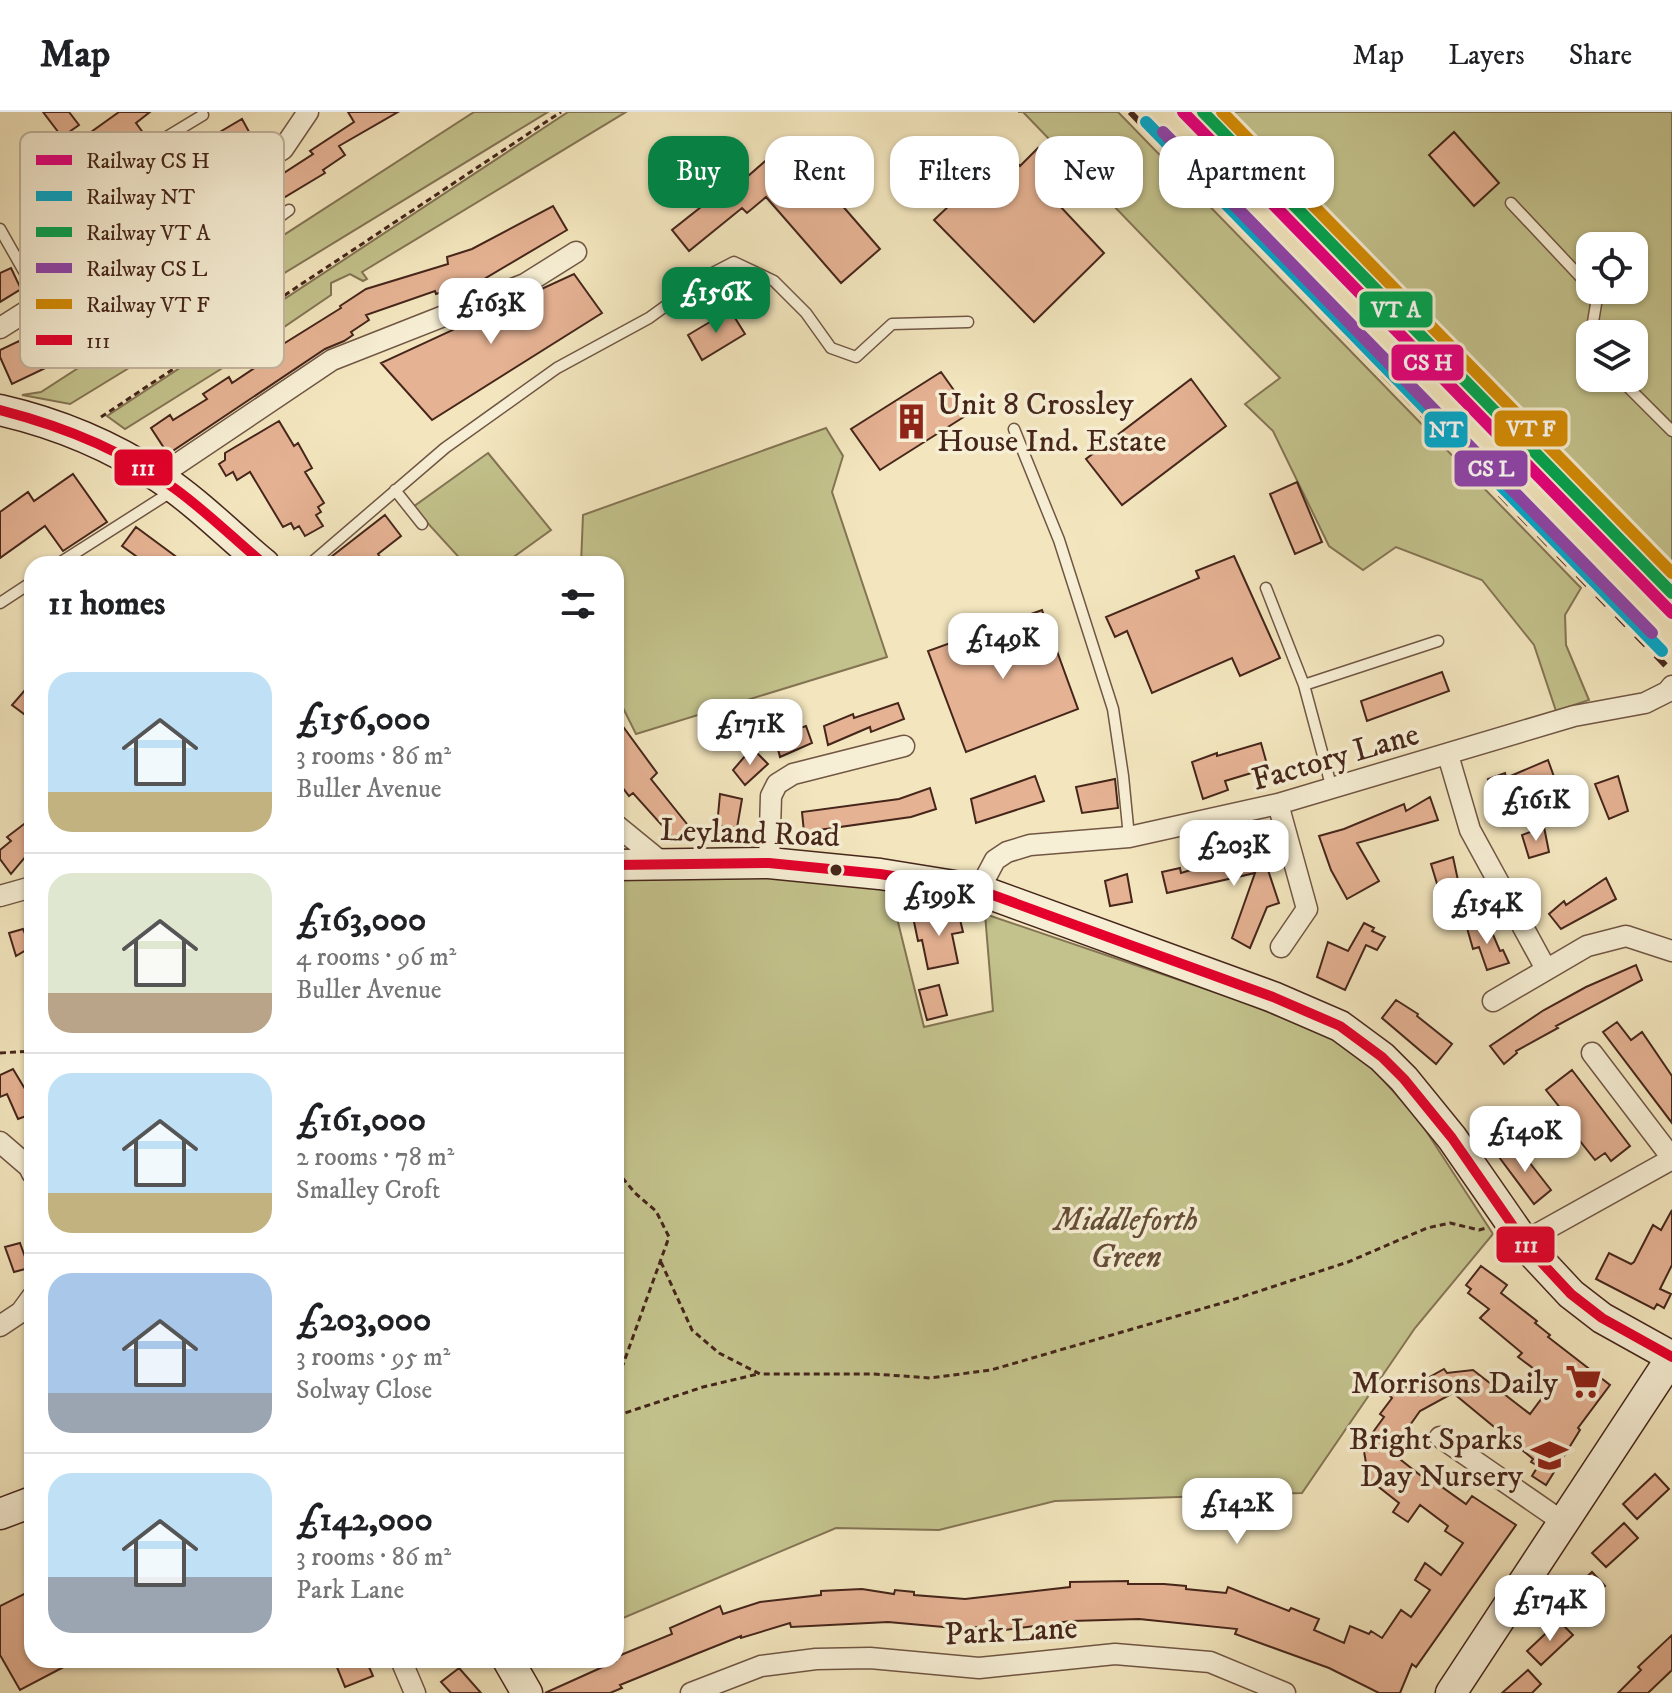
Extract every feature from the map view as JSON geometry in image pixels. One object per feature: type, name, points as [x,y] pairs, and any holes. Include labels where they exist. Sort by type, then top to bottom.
[{"type":"main road","points":[[0,410],[76,433],[113,450],[167,483],[244,556]]},
{"type":"main road","name":"Leyland Road","points":[[624,865],[769,863],[880,874],[979,890],[1273,997],[1340,1026],[1382,1057],[1404,1079],[1452,1138],[1516,1232],[1571,1294],[1602,1318],[1672,1357]]},
{"type":"main road","points":[[1451,1693],[1672,1357]]},
{"type":"main road","points":[[0,1514],[24,1505]]},
{"type":"main road","points":[[513,1668],[527,1693]]},
{"type":"street","points":[[284,148],[308,112]]},
{"type":"street","points":[[167,483],[332,360],[525,284],[576,252]]},
{"type":"street","points":[[0,328],[20,316]]},
{"type":"street","name":"Factory Lane","points":[[979,890],[995,860],[1007,852],[1030,845],[1129,837],[1278,804],[1574,716],[1645,703],[1672,686]]},
{"type":"street","points":[[769,863],[771,796],[777,784],[793,774],[904,746]]},
{"type":"street","points":[[1448,755],[1470,830],[1546,969]]},
{"type":"street","points":[[1278,804],[1307,909],[1281,947]]},
{"type":"street","points":[[624,832],[665,865]]},
{"type":"street","points":[[0,896],[24,889]]},
{"type":"street","points":[[1493,1001],[1587,946],[1626,936],[1672,951]]},
{"type":"street","points":[[1516,1232],[1672,1158],[1592,1053]]},
{"type":"street","points":[[0,1142],[24,1163]]},
{"type":"street","points":[[0,1326],[24,1308]]},
{"type":"street","points":[[1440,1437],[1563,1522]]},
{"type":"street","name":"Park Lane","points":[[691,1693],[761,1666],[816,1659],[870,1658],[979,1668],[1115,1654],[1210,1662],[1285,1693]]},
{"type":"street","points":[[404,1668],[415,1693]]},
{"type":"lane","points":[[175,132],[203,115]]},
{"type":"lane","points":[[1511,203],[1576,274]]},
{"type":"lane","points":[[284,214],[289,210]]},
{"type":"lane","points":[[0,229],[20,266]]},
{"type":"lane","points":[[319,556],[445,448],[557,368],[649,318],[707,276],[734,262],[774,281],[806,313],[831,348],[856,357],[892,324],[968,322]]},
{"type":"lane","points":[[1633,392],[1672,431]]},
{"type":"lane","points":[[1014,429],[1059,540],[1113,709],[1129,837]]},
{"type":"lane","points":[[69,556],[167,483]]},
{"type":"lane","points":[[395,490],[422,524]]},
{"type":"lane","points":[[0,603],[24,587]]},
{"type":"lane","points":[[1266,588],[1304,685],[1332,789]]},
{"type":"lane","points":[[1304,685],[1438,641]]},
{"type":"path","points":[[284,295],[561,112]]},
{"type":"path","points":[[76,433],[174,368]]},
{"type":"path","points":[[0,1053],[24,1052]]},
{"type":"path","points":[[624,1180],[656,1211],[669,1237],[624,1360]]},
{"type":"path","points":[[624,1413],[703,1387],[760,1374],[874,1374],[930,1378],[991,1370],[1292,1281],[1348,1262],[1427,1228],[1450,1223],[1479,1230],[1516,1232]]},
{"type":"path","points":[[661,1262],[692,1330],[719,1353],[760,1374]]},
{"type":"green space","points":[[474,112],[548,112],[284,273],[284,235]]},
{"type":"green space","points":[[568,112],[626,112],[362,272],[367,279],[363,281],[350,274],[331,283],[331,295],[284,327],[284,299]]},
{"type":"green space","points":[[1023,112],[1118,112],[1141,136],[1046,136]]},
{"type":"green space","points":[[1220,112],[1672,112],[1672,573],[1314,208],[1334,208],[1334,136],[1244,136]]},
{"type":"green space","points":[[1143,138],[1159,154],[1159,208],[1211,208],[1581,588],[1565,615],[1566,645],[1589,700],[1556,711],[1534,645],[1482,580],[1396,547],[1363,570],[1329,546],[1273,431],[1245,404],[1280,378],[1116,208],[1143,208]]},
{"type":"green space","points":[[78,368],[129,368],[70,404],[22,395],[41,392]]},
{"type":"green space","points":[[180,368],[223,368],[125,429],[107,416]]},
{"type":"green space","points":[[826,428],[843,456],[832,492],[887,657],[636,734],[624,710],[624,556],[581,556],[583,515]]},
{"type":"green space","points":[[488,453],[551,530],[515,556],[458,556],[413,507]]},
{"type":"green space","name":"Middleforth Green","points":[[624,874],[784,877],[890,890],[924,1027],[993,1011],[985,914],[1244,1002],[1333,1039],[1375,1071],[1419,1120],[1493,1234],[1415,1328],[1302,1493],[1055,1501],[939,1530],[836,1528],[624,1618]]},
{"type":"building","points":[[43,112],[69,112],[79,125],[69,132],[58,132]]},
{"type":"building","points":[[119,112],[150,112],[136,123],[143,132],[91,132]]},
{"type":"building","points":[[348,112],[398,112],[339,146],[345,155],[323,170],[325,173],[284,198],[284,173],[354,122]]},
{"type":"building","points":[[242,119],[249,132],[220,132]]},
{"type":"building","points":[[1454,132],[1499,183],[1474,206],[1429,155]]},
{"type":"building","points":[[1035,151],[1035,208],[1062,208],[1104,253],[1034,322],[934,220],[947,208],[1019,208],[1020,166]]},
{"type":"building","points":[[765,161],[765,198],[747,213],[742,208],[749,208],[749,175]]},
{"type":"building","points":[[553,206],[567,230],[484,279],[436,294],[435,291],[366,315],[369,320],[351,332],[353,335],[325,349],[168,454],[151,428],[170,415],[173,420],[207,399],[203,394],[229,377],[232,383],[254,368],[284,368],[284,344],[366,289],[448,264],[447,257],[472,249]]},
{"type":"building","points":[[700,208],[742,208],[689,251],[672,230]]},
{"type":"building","points":[[776,208],[844,208],[880,249],[841,283]]},
{"type":"building","points":[[11,268],[20,290],[0,302],[0,273]]},
{"type":"building","points":[[574,274],[602,313],[432,420],[381,363]]},
{"type":"building","points":[[730,310],[745,334],[702,360],[688,335]]},
{"type":"building","points":[[19,341],[20,368],[46,368],[12,384],[0,350]]},
{"type":"building","name":"Unit 8 Crossley House Ind. Estate","points":[[941,372],[970,413],[880,470],[851,429]]},
{"type":"building","points":[[1191,379],[1226,426],[1122,505],[1086,459]]},
{"type":"building","points":[[279,421],[294,446],[298,443],[312,468],[305,472],[324,503],[318,507],[321,512],[316,515],[323,526],[305,536],[299,526],[294,529],[291,523],[283,527],[250,472],[237,480],[233,472],[226,476],[219,464],[225,460],[225,453]]},
{"type":"building","points":[[73,474],[107,522],[63,551],[45,526],[0,558],[0,512],[28,492],[34,501]]},
{"type":"building","points":[[1297,482],[1322,542],[1295,554],[1270,494]]},
{"type":"building","points":[[385,515],[401,536],[378,554],[379,556],[332,556]]},
{"type":"building","points":[[136,527],[175,556],[136,556],[122,546]]},
{"type":"building","points":[[1234,556],[1280,658],[1240,676],[1232,658],[1152,693],[1127,631],[1115,637],[1106,617],[1199,578],[1196,571]]},
{"type":"building","points":[[1042,610],[1078,709],[966,752],[928,651]]},
{"type":"building","points":[[1442,672],[1449,691],[1367,721],[1361,701]]},
{"type":"building","points":[[24,691],[24,714],[12,705]]},
{"type":"building","points":[[898,703],[904,719],[871,732],[870,727],[828,745],[824,726],[853,714],[854,718]]},
{"type":"building","points":[[806,726],[812,743],[780,757],[775,737]]},
{"type":"building","points":[[624,728],[657,773],[651,779],[691,829],[676,841],[633,793],[629,796],[624,789]]},
{"type":"building","points":[[1261,743],[1268,768],[1225,781],[1228,790],[1203,799],[1192,762]]},
{"type":"building","points":[[752,748],[768,764],[745,785],[733,770]]},
{"type":"building","points":[[1548,760],[1557,785],[1496,802],[1488,779],[1505,773],[1506,778]]},
{"type":"building","points":[[1035,776],[1044,801],[976,823],[971,799]]},
{"type":"building","points":[[1618,776],[1628,811],[1609,819],[1595,784]]},
{"type":"building","points":[[1115,779],[1118,808],[1082,813],[1076,787]]},
{"type":"building","points":[[930,788],[936,809],[911,817],[804,832],[802,812],[899,799]]},
{"type":"building","points":[[720,794],[742,799],[737,828],[717,826]]},
{"type":"building","points":[[1430,797],[1438,820],[1357,843],[1379,881],[1347,899],[1331,870],[1319,836],[1404,804],[1406,811]]},
{"type":"building","points":[[24,824],[24,859],[11,874],[0,859],[0,850],[11,841],[7,837]]},
{"type":"building","points":[[1544,827],[1549,852],[1529,858],[1522,835]]},
{"type":"building","points":[[1261,849],[1279,903],[1267,907],[1250,948],[1232,938],[1255,873],[1167,893],[1162,872],[1180,868],[1181,873]]},
{"type":"building","points":[[1453,857],[1462,899],[1473,895],[1478,920],[1458,925],[1445,885],[1438,887],[1431,864]]},
{"type":"building","points":[[1127,874],[1132,902],[1110,906],[1105,881]]},
{"type":"building","points":[[1606,878],[1616,899],[1561,929],[1549,914],[1564,901],[1566,905]]},
{"type":"building","points":[[958,911],[963,932],[952,934],[958,963],[928,969],[913,917]]},
{"type":"building","points":[[1364,923],[1385,937],[1377,950],[1366,945],[1345,990],[1317,977],[1328,942],[1348,951]]},
{"type":"building","points":[[1488,923],[1509,963],[1487,970],[1479,947],[1473,949],[1467,928]]},
{"type":"building","points":[[24,931],[24,951],[16,956],[9,933]]},
{"type":"building","points":[[1636,965],[1642,980],[1556,1026],[1558,1028],[1516,1051],[1504,1064],[1490,1046],[1544,1010]]},
{"type":"building","points":[[939,985],[947,1015],[927,1020],[919,990]]},
{"type":"building","points":[[1396,1000],[1418,1014],[1452,1044],[1436,1064],[1382,1018]]},
{"type":"building","points":[[1617,1022],[1631,1040],[1642,1032],[1672,1076],[1672,1123],[1603,1032]]},
{"type":"building","points":[[13,1069],[24,1087],[24,1117],[18,1119],[7,1094],[0,1097],[0,1075]]},
{"type":"building","points":[[1572,1070],[1630,1146],[1611,1161],[1605,1153],[1595,1160],[1572,1131],[1576,1128],[1546,1090]]},
{"type":"building","points":[[1515,1144],[1551,1190],[1534,1204],[1499,1157]]},
{"type":"building","points":[[1672,1210],[1672,1265],[1660,1289],[1671,1294],[1664,1308],[1657,1304],[1654,1309],[1596,1279],[1609,1253],[1631,1264],[1634,1262],[1653,1225],[1661,1230]]},
{"type":"building","points":[[20,1243],[24,1269],[14,1272],[5,1247]]},
{"type":"building","points":[[1481,1266],[1507,1285],[1501,1293],[1537,1321],[1535,1323],[1550,1335],[1548,1337],[1610,1385],[1578,1428],[1580,1430],[1546,1485],[1532,1476],[1538,1466],[1531,1462],[1533,1459],[1453,1393],[1420,1411],[1391,1452],[1430,1483],[1432,1480],[1466,1504],[1472,1496],[1516,1525],[1416,1667],[1412,1664],[1400,1693],[1379,1693],[1329,1668],[1235,1634],[1237,1629],[1139,1619],[1071,1621],[1005,1630],[1004,1626],[955,1628],[888,1622],[791,1627],[790,1623],[741,1636],[620,1685],[622,1688],[610,1693],[545,1693],[600,1668],[624,1668],[624,1654],[672,1634],[670,1628],[720,1606],[723,1614],[760,1602],[821,1595],[821,1591],[862,1589],[894,1594],[895,1590],[914,1592],[914,1595],[965,1599],[1070,1587],[1070,1582],[1128,1581],[1128,1584],[1186,1586],[1186,1589],[1226,1593],[1228,1587],[1289,1611],[1291,1608],[1319,1619],[1314,1630],[1344,1643],[1350,1626],[1369,1634],[1371,1631],[1382,1638],[1401,1610],[1411,1617],[1430,1590],[1415,1580],[1425,1563],[1441,1575],[1463,1543],[1445,1531],[1448,1526],[1420,1505],[1408,1522],[1393,1512],[1399,1503],[1366,1477],[1363,1446],[1384,1417],[1380,1414],[1392,1398],[1388,1394],[1405,1385],[1408,1389],[1444,1369],[1447,1373],[1473,1370],[1530,1414],[1553,1383],[1518,1357],[1522,1353],[1480,1318],[1489,1309],[1468,1293],[1471,1289],[1466,1285]]},
{"type":"building","points":[[1655,1474],[1669,1489],[1637,1519],[1623,1504]]},
{"type":"building","points":[[1624,1523],[1638,1538],[1606,1567],[1592,1553]]},
{"type":"building","points":[[1592,1572],[1605,1586],[1574,1616],[1560,1601]]},
{"type":"building","points":[[24,1594],[24,1668],[62,1668],[20,1690],[0,1655],[0,1606]]},
{"type":"building","points":[[1559,1621],[1573,1635],[1541,1665],[1527,1651]]},
{"type":"building","points":[[1672,1635],[1672,1670],[1648,1693],[1618,1693],[1641,1670],[1638,1667]]},
{"type":"building","points":[[337,1668],[370,1668],[373,1676],[345,1687]]},
{"type":"building","points":[[459,1668],[481,1693],[451,1693],[441,1682]]},
{"type":"building","points":[[1528,1670],[1541,1684],[1532,1693],[1502,1693]]},
{"type":"railway","points":[[1130,112],[1672,672]]},
{"type":"transit line","points":[[1183,112],[1672,613]]},
{"type":"transit line","points":[[1203,112],[1672,593]]},
{"type":"transit line","points":[[1222,112],[1672,573]]},
{"type":"transit line","points":[[1163,132],[1652,633]]},
{"type":"transit line","name":"111","points":[[0,410],[69,431],[134,462],[186,497],[255,556]]},
{"type":"transit line","name":"111","points":[[624,865],[769,863],[880,874],[979,890],[1273,997],[1340,1026],[1382,1057],[1404,1079],[1452,1138],[1529,1249],[1571,1294],[1602,1318],[1672,1357]]},
{"type":"rail line","name":"NT","points":[[1146,122],[1662,651]]},
{"type":"place","name":"Unit 8 Crossley House Ind. Estate","points":[[911,421]]},
{"type":"place","name":"Morrisons Daily","points":[[1584,1382]]},
{"type":"place","name":"Bright Sparks Day Nursery","points":[[1549,1456]]}]
